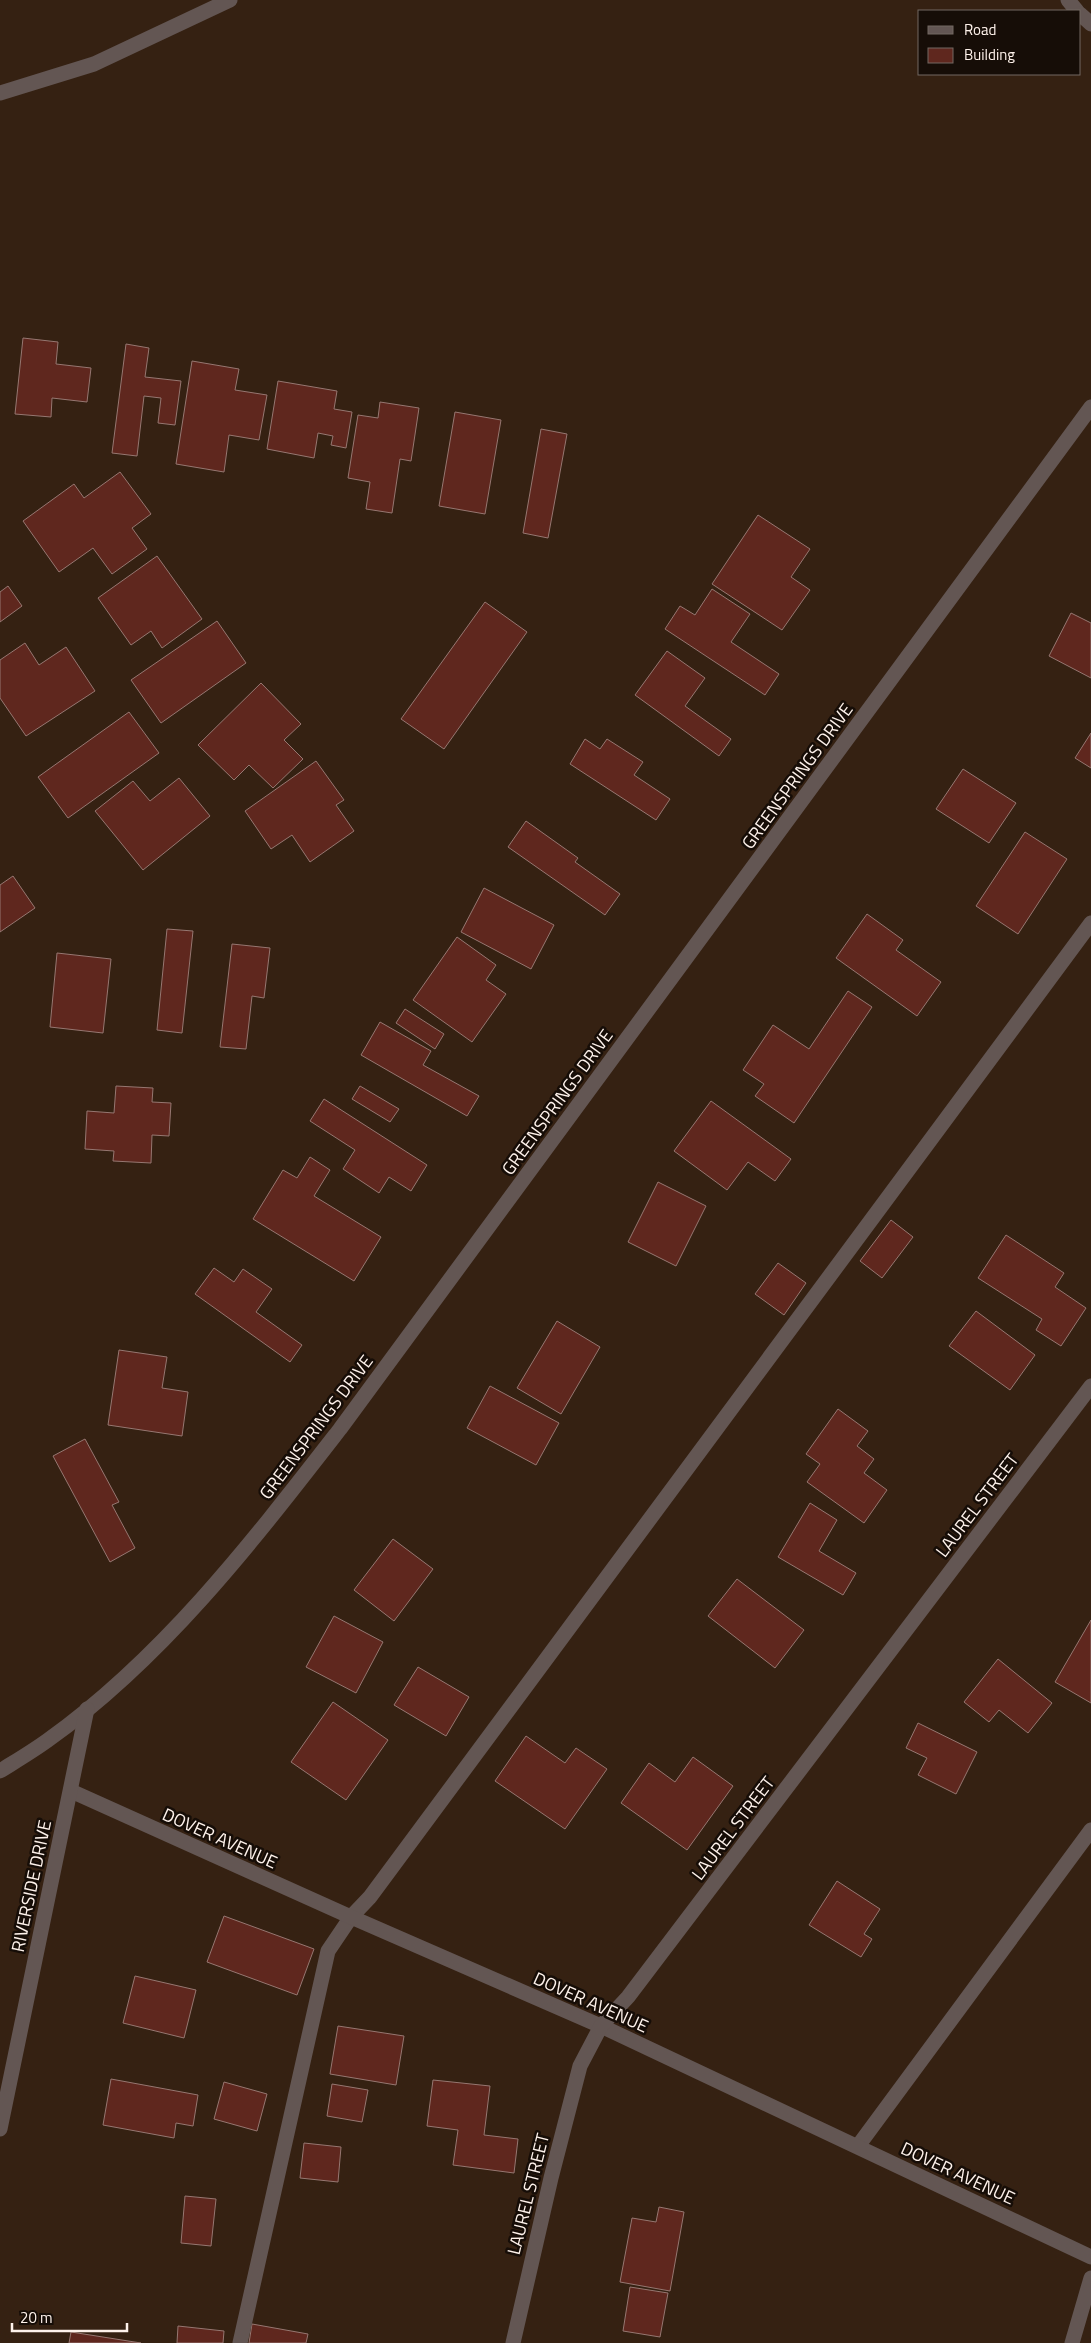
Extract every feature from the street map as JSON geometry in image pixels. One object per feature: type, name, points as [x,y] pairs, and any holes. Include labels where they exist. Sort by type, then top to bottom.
[{"type":"street","points":[[0,93],[94,64],[230,0]]},
{"type":"street","points":[[1068,0],[1076,10]]},
{"type":"street","points":[[1081,15],[1091,24]]},
{"type":"street","name":"GREENSPRINGS DRIVE","points":[[0,1771],[48,1740],[87,1709],[151,1652],[220,1579],[340,1430],[1091,407]]},
{"type":"street","points":[[240,2343],[328,1951],[351,1917],[376,1889],[1091,923]]},
{"type":"street","name":"LAUREL STREET","points":[[513,2343],[550,2178],[580,2066],[601,2026],[628,1997],[1091,1386]]},
{"type":"street","name":"RIVERSIDE DRIVE","points":[[0,2129],[87,1709]]},
{"type":"street","name":"DOVER AVENUE","points":[[70,1791],[601,2026],[1091,2257]]},
{"type":"street","points":[[858,2146],[1091,1830]]},
{"type":"street","points":[[1072,2343],[1091,2278]]},
{"type":"building","points":[[23,338],[58,342],[56,364],[91,368],[87,402],[52,398],[51,417],[15,414]]},
{"type":"building","points":[[126,344],[149,348],[145,377],[181,381],[175,425],[158,423],[161,398],[144,396],[137,456],[112,453]]},
{"type":"building","points":[[192,361],[239,369],[235,390],[267,395],[259,440],[229,435],[224,472],[176,464]]},
{"type":"building","points":[[278,381],[337,391],[334,409],[352,412],[346,448],[331,445],[333,436],[318,433],[314,458],[267,449]]},
{"type":"building","points":[[380,402],[419,408],[411,461],[400,459],[392,513],[366,509],[370,482],[348,478],[358,415],[378,418]]},
{"type":"building","points":[[455,412],[501,420],[485,514],[439,506]]},
{"type":"building","points":[[541,429],[567,434],[548,538],[523,533]]},
{"type":"building","points":[[120,472],[151,514],[132,528],[147,549],[112,574],[93,548],[59,572],[23,521],[74,484],[84,498]]},
{"type":"building","points":[[758,515],[810,549],[791,577],[810,590],[782,630],[712,584]]},
{"type":"building","points":[[157,556],[202,619],[162,648],[151,631],[131,645],[98,598]]},
{"type":"building","points":[[8,586],[22,606],[0,622],[0,592]]},
{"type":"building","points":[[712,589],[750,614],[731,642],[779,674],[765,695],[665,629],[680,606],[695,615]]},
{"type":"building","points":[[485,602],[527,632],[444,749],[401,719]]},
{"type":"building","points":[[1071,613],[1091,623],[1091,678],[1049,656]]},
{"type":"building","points":[[217,621],[246,663],[161,723],[131,680]]},
{"type":"building","points":[[25,643],[39,665],[66,647],[95,691],[26,736],[0,698],[0,660]]},
{"type":"building","points":[[667,651],[705,678],[685,706],[731,739],[719,756],[635,695]]},
{"type":"building","points":[[261,683],[301,724],[284,740],[303,759],[273,788],[249,765],[234,780],[198,745]]},
{"type":"building","points":[[129,712],[159,753],[68,818],[38,777]]},
{"type":"building","points":[[1091,733],[1091,768],[1075,758]]},
{"type":"building","points":[[585,739],[600,749],[607,739],[643,762],[634,775],[670,799],[656,820],[570,764]]},
{"type":"building","points":[[316,761],[344,800],[336,805],[354,831],[310,862],[292,835],[271,849],[245,811]]},
{"type":"building","points":[[963,769],[1016,803],[989,843],[936,809]]},
{"type":"building","points":[[179,778],[210,816],[143,870],[95,811],[133,781],[150,801]]},
{"type":"building","points":[[526,821],[578,858],[575,862],[620,894],[605,915],[508,847]]},
{"type":"building","points":[[1025,832],[1067,859],[1018,934],[976,906]]},
{"type":"building","points":[[13,876],[35,908],[0,932],[0,885]]},
{"type":"building","points":[[484,888],[554,925],[531,969],[461,932]]},
{"type":"building","points":[[867,914],[903,940],[896,950],[941,982],[917,1016],[836,958]]},
{"type":"building","points":[[167,929],[193,931],[182,1033],[157,1030]]},
{"type":"building","points":[[457,937],[496,965],[486,980],[506,994],[472,1042],[413,1000]]},
{"type":"building","points":[[232,944],[270,948],[264,998],[252,996],[246,1049],[220,1047]]},
{"type":"building","points":[[57,953],[111,959],[103,1033],[50,1027]]},
{"type":"building","points":[[848,991],[872,1007],[794,1123],[755,1096],[764,1084],[743,1070],[773,1025],[809,1049]]},
{"type":"building","points":[[405,1009],[444,1034],[435,1049],[396,1023]]},
{"type":"building","points":[[380,1022],[431,1051],[423,1065],[479,1096],[467,1116],[361,1055]]},
{"type":"building","points":[[116,1086],[153,1088],[152,1102],[171,1103],[169,1136],[152,1135],[151,1163],[113,1161],[114,1151],[85,1149],[87,1111],[114,1113]]},
{"type":"building","points":[[360,1086],[399,1109],[390,1122],[352,1099]]},
{"type":"building","points":[[324,1099],[427,1165],[411,1191],[389,1177],[379,1193],[343,1169],[355,1150],[310,1121]]},
{"type":"building","points":[[711,1101],[791,1159],[775,1181],[748,1162],[727,1190],[674,1151]]},
{"type":"building","points":[[310,1157],[330,1170],[314,1196],[381,1237],[354,1281],[253,1219],[283,1170],[297,1178]]},
{"type":"building","points":[[658,1182],[706,1206],[676,1266],[628,1242]]},
{"type":"building","points":[[891,1220],[913,1237],[882,1278],[860,1261]]},
{"type":"building","points":[[1006,1235],[1064,1273],[1055,1287],[1086,1308],[1061,1346],[1036,1330],[1042,1319],[978,1278]]},
{"type":"building","points":[[778,1263],[806,1283],[784,1315],[755,1294]]},
{"type":"building","points":[[214,1268],[234,1282],[243,1269],[272,1289],[256,1312],[302,1345],[290,1362],[195,1294]]},
{"type":"building","points":[[976,1311],[1035,1355],[1010,1390],[949,1346]]},
{"type":"building","points":[[557,1321],[600,1347],[561,1414],[517,1388]]},
{"type":"building","points":[[119,1350],[167,1357],[162,1388],[188,1392],[182,1436],[108,1425]]},
{"type":"building","points":[[490,1386],[559,1423],[536,1465],[467,1428]]},
{"type":"building","points":[[838,1409],[868,1431],[857,1446],[874,1459],[864,1473],[887,1490],[864,1523],[807,1482],[820,1464],[806,1454]]},
{"type":"building","points":[[85,1439],[119,1502],[112,1505],[135,1548],[110,1562],[53,1456]]},
{"type":"building","points":[[810,1503],[837,1520],[819,1551],[856,1573],[843,1595],[778,1557]]},
{"type":"building","points":[[393,1539],[433,1569],[394,1621],[354,1590]]},
{"type":"building","points":[[737,1579],[804,1630],[775,1668],[708,1616]]},
{"type":"building","points":[[334,1616],[383,1642],[356,1693],[306,1667]]},
{"type":"building","points":[[1091,1620],[1091,1703],[1055,1682]]},
{"type":"building","points":[[998,1659],[1052,1703],[1028,1733],[999,1710],[989,1722],[964,1702]]},
{"type":"building","points":[[418,1667],[469,1697],[446,1736],[394,1705]]},
{"type":"building","points":[[333,1702],[388,1740],[346,1800],[291,1762]]},
{"type":"building","points":[[918,1723],[977,1752],[956,1794],[918,1775],[927,1758],[906,1748]]},
{"type":"building","points":[[526,1736],[565,1763],[576,1748],[607,1769],[565,1829],[495,1781]]},
{"type":"building","points":[[693,1757],[733,1786],[687,1850],[621,1803],[649,1763],[675,1782]]},
{"type":"building","points":[[837,1881],[880,1909],[864,1934],[872,1939],[861,1957],[809,1925]]},
{"type":"building","points":[[224,1916],[314,1949],[297,1995],[207,1962]]},
{"type":"building","points":[[135,1976],[196,1990],[184,2038],[123,2023]]},
{"type":"building","points":[[338,2026],[404,2036],[396,2085],[330,2074]]},
{"type":"building","points":[[111,2079],[198,2095],[193,2126],[176,2123],[174,2138],[103,2125]]},
{"type":"building","points":[[433,2080],[490,2086],[484,2135],[518,2139],[514,2173],[453,2165],[458,2130],[427,2126]]},
{"type":"building","points":[[224,2082],[267,2094],[257,2131],[214,2119]]},
{"type":"building","points":[[332,2084],[368,2090],[362,2122],[327,2116]]},
{"type":"building","points":[[304,2143],[341,2147],[338,2182],[300,2178]]},
{"type":"building","points":[[185,2196],[216,2199],[211,2246],[181,2243]]},
{"type":"building","points":[[659,2207],[684,2212],[670,2291],[620,2282],[632,2218],[656,2222]]},
{"type":"building","points":[[630,2287],[668,2293],[660,2337],[623,2331]]},
{"type":"building","points":[[252,2324],[308,2334],[306,2343],[249,2343]]},
{"type":"building","points":[[178,2326],[224,2331],[223,2343],[177,2343]]},
{"type":"building","points":[[71,2332],[141,2343],[69,2343]]}]
